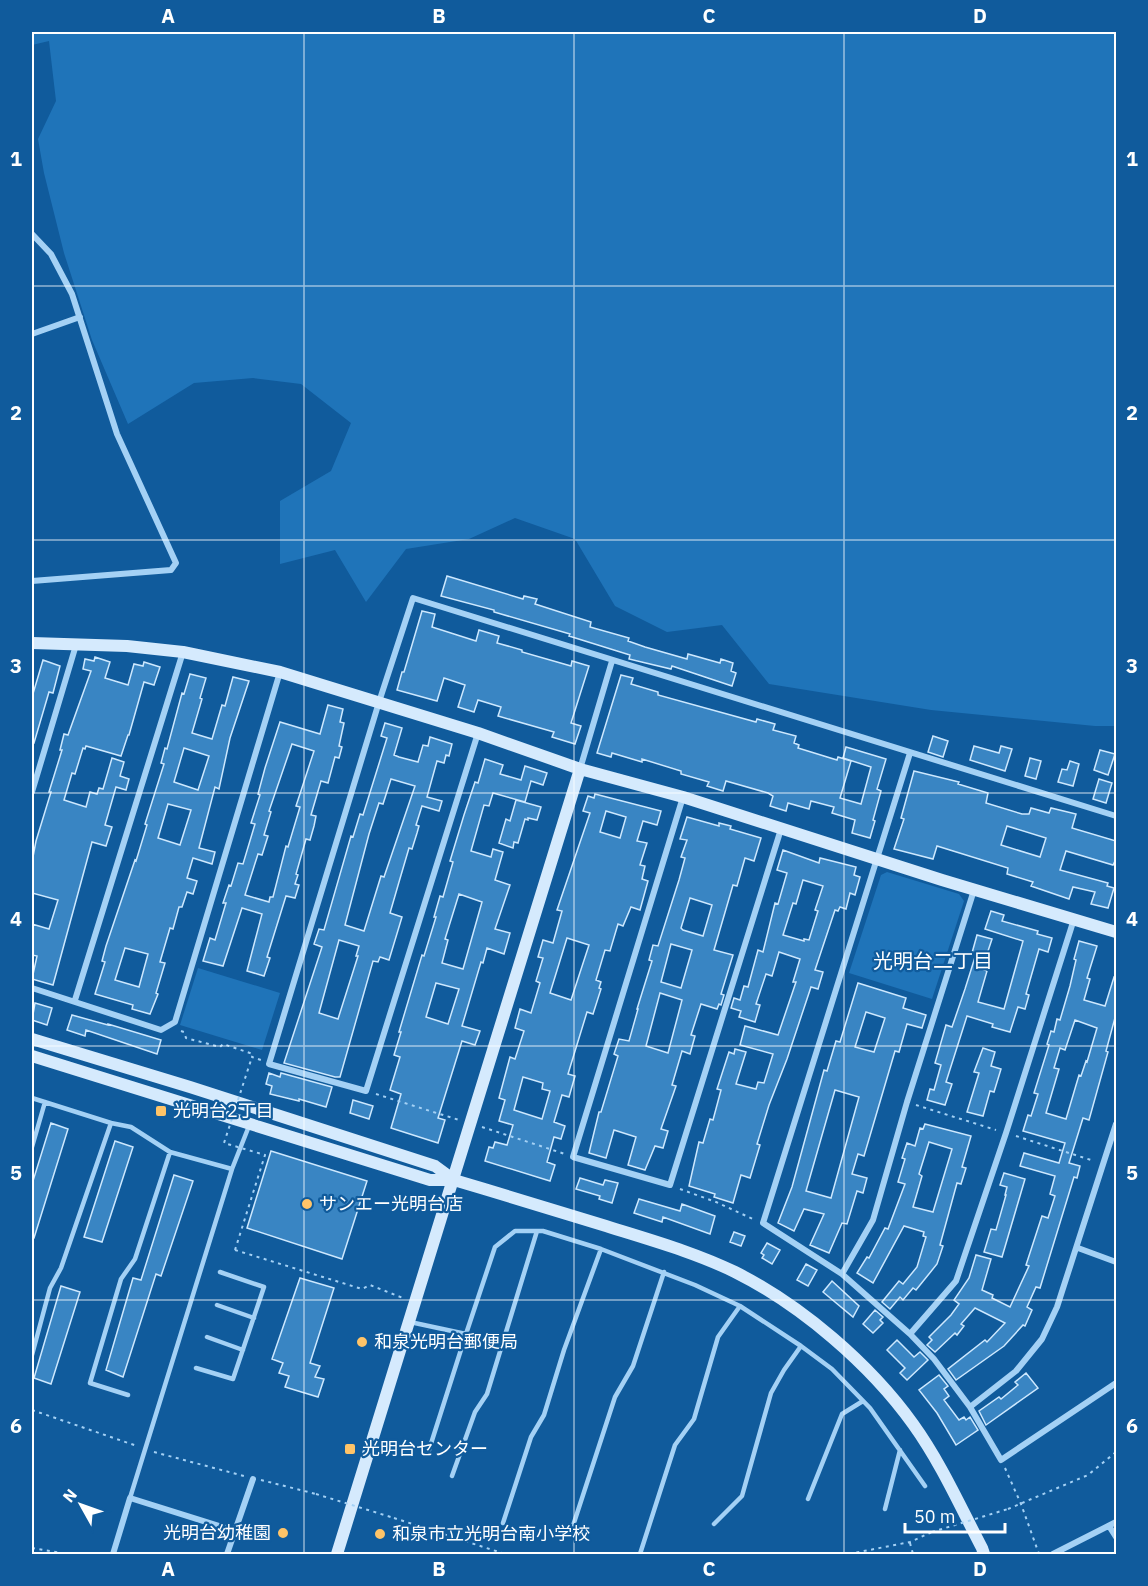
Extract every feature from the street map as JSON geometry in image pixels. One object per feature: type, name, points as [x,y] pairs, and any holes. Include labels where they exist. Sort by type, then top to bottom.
[{"type":"street","points":[[32,234],[51,254],[72,294],[117,434],[176,563],[171,570],[32,581]]},
{"type":"street","points":[[32,334],[80,317]]},
{"type":"street","points":[[478,733],[366,1091],[269,1064],[413,598],[1116,816]]},
{"type":"street","points":[[32,643],[127,646],[183,652],[280,672],[478,733],[580,768],[683,797],[1116,932]]},
{"type":"street","points":[[32,792],[76,645]]},
{"type":"street","points":[[75,1000],[183,652]]},
{"type":"street","points":[[337,1554],[612,661]]},
{"type":"street","points":[[32,988],[161,1029],[175,1022],[280,672]]},
{"type":"street","points":[[910,753],[763,1223],[842,1274],[910,1334],[934,1359],[970,1407],[1001,1460],[1116,1383]]},
{"type":"street","points":[[683,797],[573,1157],[670,1185],[782,828]]},
{"type":"street","points":[[842,1274],[873,1220],[975,889]]},
{"type":"street","points":[[910,1334],[956,1281],[1074,919]]},
{"type":"street","points":[[32,1039],[435,1166],[454,1180]]},
{"type":"street","points":[[32,1056],[430,1180],[454,1180],[667,1245],[735,1272],[791,1306],[848,1351],[885,1390],[913,1424],[937,1462],[984,1554]]},
{"type":"street","points":[[970,1407],[1016,1371],[1042,1339],[1057,1307],[1078,1248],[1116,1124]]},
{"type":"street","points":[[1109,1151],[1116,1153]]},
{"type":"street","points":[[1078,1248],[1116,1262]]},
{"type":"street","points":[[227,1554],[253,1479]]},
{"type":"street","points":[[113,1554],[130,1498],[235,1531]]},
{"type":"street","points":[[1053,1554],[1116,1522]]},
{"type":"street","points":[[1110,1526],[1116,1537]]},
{"type":"lane","points":[[32,1098],[131,1127],[170,1152],[232,1169]]},
{"type":"lane","points":[[32,1147],[45,1102]]},
{"type":"lane","points":[[32,1355],[50,1288],[61,1268],[111,1123]]},
{"type":"lane","points":[[130,1498],[232,1169],[249,1124]]},
{"type":"lane","points":[[128,1395],[90,1383],[122,1279],[135,1259],[170,1152]]},
{"type":"lane","points":[[428,1453],[495,1247],[514,1231],[543,1231],[664,1272],[740,1306],[801,1346],[832,1369],[863,1401],[925,1486]]},
{"type":"lane","points":[[452,1476],[475,1412],[487,1394],[537,1231]]},
{"type":"lane","points":[[503,1522],[531,1437],[544,1415],[564,1350],[601,1249]]},
{"type":"lane","points":[[196,1368],[233,1379],[264,1287],[220,1272]]},
{"type":"lane","points":[[570,1535],[615,1397],[633,1366],[664,1272]]},
{"type":"lane","points":[[217,1305],[254,1318]]},
{"type":"lane","points":[[640,1554],[675,1445],[694,1419],[718,1337],[740,1306]]},
{"type":"lane","points":[[408,1321],[466,1334]]},
{"type":"lane","points":[[207,1337],[243,1350]]},
{"type":"lane","points":[[714,1524],[742,1496],[771,1393],[801,1346]]},
{"type":"lane","points":[[808,1499],[842,1414],[863,1401]]},
{"type":"lane","points":[[885,1509],[900,1450]]},
{"type":"path","points":[[168,1026],[184,1032],[186,1038],[220,1047],[223,1044],[253,1054],[224,1143],[265,1155],[235,1250],[362,1289],[370,1285],[414,1302]]},
{"type":"path","points":[[252,1057],[269,1064]]},
{"type":"path","points":[[366,1091],[573,1157]]},
{"type":"path","points":[[908,1102],[1104,1164]]},
{"type":"path","points":[[670,1185],[763,1223]]},
{"type":"path","points":[[849,1554],[910,1542],[932,1532],[1008,1509],[1088,1475],[1116,1452]]},
{"type":"path","points":[[1001,1460],[1021,1504],[1039,1554]]},
{"type":"path","points":[[253,1479],[316,1494],[505,1554]]},
{"type":"path","points":[[910,1542],[913,1554]]},
{"type":"path","points":[[32,1548],[67,1554]]},
{"type":"shaded area","points":[[32,32],[1116,32],[1116,726],[1095,726],[931,710],[769,684],[722,625],[667,632],[615,606],[575,539],[515,518],[469,539],[406,549],[366,602],[335,550],[280,564],[280,501],[331,471],[351,423],[301,384],[253,378],[194,383],[128,424],[92,340],[64,253],[44,173],[38,139],[56,101],[49,41],[32,45]]},
{"type":"shaded area","points":[[887,872],[959,894],[964,901],[932,999],[849,973],[881,875]]},
{"type":"shaded area","points":[[198,968],[280,993],[262,1050],[180,1025]]},
{"type":"building","points":[[447,576],[523,599],[524,596],[537,599],[535,604],[591,622],[590,627],[629,638],[628,641],[645,647],[687,659],[688,654],[720,663],[721,659],[733,663],[731,671],[736,673],[732,686],[672,666],[671,669],[629,659],[630,655],[569,636],[570,634],[441,596]]},
{"type":"building","points":[[422,611],[435,614],[432,627],[476,641],[479,630],[499,636],[497,643],[522,650],[522,652],[571,666],[572,661],[589,666],[571,723],[581,726],[575,744],[552,737],[554,732],[498,716],[501,707],[478,700],[474,712],[458,707],[465,685],[444,678],[437,701],[397,690]]},
{"type":"building","points":[[95,657],[110,662],[105,678],[128,685],[134,664],[143,666],[144,662],[160,667],[154,685],[144,682],[121,756],[86,746],[85,749],[83,748],[75,774],[72,773],[64,800],[86,807],[90,792],[97,794],[99,788],[103,789],[112,758],[124,762],[120,776],[129,779],[126,790],[116,787],[105,825],[112,827],[106,846],[92,842],[53,985],[32,979],[37,956],[32,955],[32,924],[49,929],[58,900],[32,893],[32,862],[62,750],[60,750],[64,734],[68,735],[91,671],[83,669],[85,659],[94,661]]},
{"type":"building","points":[[43,660],[60,666],[53,693],[49,692],[34,743],[32,742],[32,697]]},
{"type":"building","points":[[190,674],[206,678],[192,733],[212,739],[233,677],[249,681],[230,738],[219,789],[215,787],[199,848],[215,852],[212,864],[193,858],[187,878],[197,881],[193,894],[187,892],[182,907],[179,907],[173,929],[170,928],[160,962],[165,963],[156,993],[158,994],[150,1014],[132,1009],[133,1005],[95,994],[105,962],[102,961],[106,946],[136,861],[164,764],[161,763],[165,748],[167,749],[182,693],[184,694]],"holes":[[[184,748],[209,756],[198,790],[174,782]],[[168,804],[191,810],[180,845],[158,838]],[[125,948],[148,954],[139,987],[115,980]]]},
{"type":"building","points":[[621,675],[633,678],[631,684],[658,692],[658,695],[756,722],[757,719],[775,724],[773,730],[796,736],[794,743],[799,745],[798,748],[837,760],[838,757],[851,761],[840,798],[861,804],[871,767],[843,758],[846,747],[886,759],[877,789],[881,791],[870,838],[852,833],[855,820],[832,813],[834,807],[811,801],[809,809],[788,803],[786,811],[770,806],[773,796],[768,793],[726,781],[723,791],[707,786],[709,782],[642,759],[642,762],[612,753],[611,757],[597,753]]},
{"type":"building","points":[[328,705],[343,709],[340,722],[344,723],[339,758],[335,757],[328,783],[321,781],[311,815],[316,816],[314,826],[310,840],[306,839],[296,874],[298,875],[295,884],[299,885],[295,898],[286,896],[267,957],[270,958],[264,976],[247,971],[262,914],[242,908],[223,966],[203,961],[210,938],[215,940],[226,903],[223,903],[238,863],[243,864],[255,824],[251,823],[260,795],[258,794],[280,722],[320,734]],"holes":[[[292,744],[314,751],[296,806],[300,807],[288,847],[286,846],[273,897],[270,897],[269,902],[245,895],[258,854],[262,855],[268,836],[264,835],[271,812],[269,811]]]},
{"type":"building","points":[[385,723],[402,728],[394,755],[418,762],[423,745],[428,746],[430,737],[452,744],[449,756],[446,755],[444,763],[437,761],[427,797],[442,801],[439,811],[422,806],[416,825],[419,826],[417,833],[412,849],[409,848],[399,882],[390,913],[402,917],[389,960],[380,957],[378,962],[373,961],[340,1077],[335,1077],[284,1063],[322,947],[314,944],[319,929],[324,930],[351,836],[353,837],[360,814],[363,815],[387,738],[381,736]],"holes":[[[391,779],[415,786],[384,877],[381,876],[364,931],[345,925],[369,834],[379,803],[383,804]],[[339,940],[359,946],[356,956],[358,956],[338,1019],[319,1013]]]},
{"type":"building","points":[[933,736],[948,741],[943,757],[928,752]]},
{"type":"building","points":[[974,746],[999,753],[1001,746],[1012,749],[1005,771],[970,760]]},
{"type":"building","points":[[1100,750],[1115,754],[1108,775],[1094,770]]},
{"type":"building","points":[[1030,758],[1041,761],[1036,779],[1025,776]]},
{"type":"building","points":[[485,759],[503,765],[500,774],[521,780],[525,766],[547,773],[543,785],[531,781],[525,802],[493,793],[489,806],[484,805],[471,851],[491,857],[493,849],[503,852],[495,880],[510,885],[495,929],[510,933],[504,954],[487,948],[483,963],[481,962],[462,1026],[480,1031],[475,1045],[462,1041],[438,1118],[445,1120],[438,1143],[391,1128],[401,1094],[390,1090],[400,1057],[394,1055],[401,1032],[399,1032],[436,917],[434,917],[440,896],[443,897],[453,862],[450,861],[464,815],[475,782],[478,783]],"holes":[[[459,894],[482,902],[463,969],[442,963],[448,940],[445,939]],[[436,983],[459,989],[448,1024],[426,1017]]]},
{"type":"building","points":[[1070,761],[1079,764],[1073,786],[1058,782],[1062,769],[1067,770]]},
{"type":"building","points":[[914,771],[959,782],[958,784],[988,793],[986,803],[1022,814],[1029,814],[1031,808],[1049,813],[1051,808],[1076,814],[1072,828],[1116,841],[1116,862],[1113,865],[1066,851],[1060,870],[1108,883],[1107,886],[1114,888],[1108,908],[1091,904],[1095,892],[1073,887],[1069,899],[1031,886],[1033,882],[1007,874],[1008,868],[937,846],[933,859],[894,849],[904,819],[901,818]],"holes":[[[1007,826],[1046,838],[1040,857],[1001,845]]]},
{"type":"building","points":[[1099,779],[1112,783],[1106,803],[1093,799]]},
{"type":"building","points":[[595,794],[661,811],[657,825],[643,821],[637,841],[647,843],[640,865],[645,866],[642,879],[648,881],[640,910],[631,907],[623,926],[618,924],[610,951],[605,950],[596,980],[601,982],[599,988],[601,989],[593,1014],[587,1012],[568,1074],[575,1076],[569,1097],[562,1095],[554,1122],[565,1126],[561,1139],[554,1137],[547,1162],[555,1165],[550,1181],[485,1161],[489,1147],[493,1148],[495,1142],[507,1145],[513,1125],[499,1121],[505,1100],[499,1098],[510,1057],[515,1059],[524,1031],[515,1028],[520,1009],[531,1013],[540,983],[536,981],[543,958],[538,957],[543,940],[553,943],[562,911],[557,910],[590,813],[583,811],[588,796],[594,798]],"holes":[[[606,811],[626,817],[620,838],[600,832]],[[567,938],[589,945],[571,1000],[550,993]],[[523,1077],[543,1083],[542,1089],[550,1091],[542,1119],[514,1110]]]},
{"type":"building","points":[[516,800],[541,807],[537,820],[525,819],[518,843],[514,842],[513,848],[499,843],[506,819],[510,821]]},
{"type":"building","points":[[687,817],[719,826],[719,823],[731,826],[730,829],[761,838],[754,861],[745,858],[737,886],[733,885],[714,950],[733,955],[721,994],[724,995],[721,1005],[719,1004],[717,1009],[701,1004],[691,1035],[695,1036],[690,1054],[682,1051],[672,1085],[676,1086],[661,1129],[668,1131],[663,1148],[655,1146],[645,1170],[628,1165],[636,1137],[614,1130],[606,1158],[589,1153],[599,1112],[601,1112],[618,1056],[614,1054],[619,1039],[629,1041],[652,961],[649,960],[653,945],[658,946],[679,880],[685,858],[681,857],[687,840],[680,839]],"holes":[[[690,898],[712,905],[703,936],[681,928]],[[671,944],[692,950],[681,988],[661,982]],[[660,993],[682,1000],[668,1053],[646,1046]]]},
{"type":"building","points":[[783,850],[819,863],[820,858],[856,867],[854,875],[860,877],[855,895],[850,893],[846,909],[840,907],[838,911],[835,910],[815,970],[823,972],[818,989],[811,987],[769,1105],[750,1178],[741,1175],[733,1203],[714,1197],[715,1194],[689,1186],[699,1142],[703,1143],[710,1119],[713,1120],[721,1090],[717,1089],[729,1052],[734,1054],[735,1049],[746,1052],[736,1084],[756,1089],[758,1082],[764,1083],[773,1054],[740,1045],[745,1026],[778,1035],[796,982],[793,982],[800,959],[779,952],[772,976],[766,974],[756,1004],[760,1005],[755,1022],[739,1017],[741,1011],[731,1008],[734,998],[740,1000],[744,986],[748,987],[758,950],[763,952],[775,903],[778,904],[787,873],[777,870]],"holes":[[[803,880],[823,886],[809,940],[804,939],[804,941],[783,935]]]},
{"type":"building","points":[[991,911],[1004,915],[1002,921],[1038,931],[1037,934],[1052,938],[1048,952],[1039,949],[1026,994],[1029,995],[1025,1009],[1018,1007],[1010,1032],[967,1016],[946,1082],[952,1084],[945,1105],[927,1100],[930,1089],[934,1090],[941,1065],[935,1063],[946,1025],[952,1027],[976,954],[972,953],[977,935],[992,939],[982,969],[987,971],[978,1002],[1004,1009],[1023,941],[985,929]]},
{"type":"building","points":[[1079,941],[1097,946],[1087,978],[1090,979],[1084,1000],[1105,1006],[1114,977],[1116,978],[1116,1014],[1106,1051],[1108,1052],[1089,1120],[1083,1118],[1069,1163],[1080,1166],[1077,1178],[1074,1177],[1040,1288],[1036,1287],[1027,1307],[1032,1310],[1025,1326],[1023,1325],[1004,1346],[956,1380],[948,1369],[985,1340],[987,1342],[1005,1323],[975,1308],[961,1324],[964,1326],[957,1335],[955,1333],[935,1352],[927,1345],[932,1340],[929,1337],[959,1304],[954,1300],[969,1278],[976,1255],[991,1259],[982,1290],[1010,1307],[1029,1266],[1026,1265],[1042,1216],[1048,1218],[1055,1196],[1050,1194],[1055,1176],[1020,1166],[1024,1153],[1059,1163],[1065,1143],[1023,1131],[1038,1094],[1034,1093],[1051,1031],[1054,1032],[1057,1019],[1060,1020],[1076,960],[1074,959]],"holes":[[[1075,1020],[1097,1028],[1087,1062],[1081,1076],[1079,1075],[1066,1119],[1046,1113],[1059,1069],[1054,1068],[1060,1048],[1065,1050]]]},
{"type":"building","points":[[858,983],[906,998],[903,1008],[926,1015],[922,1028],[907,1024],[899,1052],[895,1051],[864,1156],[858,1154],[852,1174],[867,1178],[863,1193],[857,1191],[847,1224],[842,1223],[829,1253],[810,1245],[824,1214],[804,1209],[794,1231],[778,1223],[792,1187],[824,1070],[827,1071],[836,1041],[840,1042]],"holes":[[[866,1012],[885,1018],[874,1052],[855,1047]],[[835,1090],[859,1097],[831,1198],[806,1191]]]},
{"type":"building","points":[[35,1003],[52,1008],[47,1025],[32,1020]]},
{"type":"building","points":[[72,1015],[161,1040],[157,1054],[86,1030],[85,1036],[67,1030]]},
{"type":"building","points":[[983,1048],[995,1052],[991,1066],[1001,1069],[994,1092],[990,1091],[983,1116],[967,1112],[979,1073],[974,1072]]},
{"type":"building","points":[[269,1073],[280,1077],[281,1073],[332,1087],[326,1107],[270,1094],[272,1086],[266,1084]]},
{"type":"building","points":[[353,1100],[373,1106],[369,1119],[350,1113]]},
{"type":"building","points":[[51,1123],[68,1129],[34,1238],[32,1238],[32,1184]]},
{"type":"building","points":[[925,1124],[971,1136],[962,1167],[966,1168],[961,1184],[957,1183],[937,1264],[916,1290],[913,1288],[903,1300],[900,1297],[890,1309],[882,1302],[899,1281],[903,1284],[917,1267],[926,1237],[923,1236],[924,1232],[904,1226],[873,1283],[857,1273],[867,1257],[869,1258],[885,1228],[888,1229],[905,1184],[898,1182],[907,1143],[915,1146],[920,1128],[923,1129]],"holes":[[[929,1142],[952,1149],[933,1212],[913,1207],[922,1176],[919,1174]]]},
{"type":"building","points":[[115,1141],[133,1147],[102,1242],[84,1237]]},
{"type":"building","name":"サンエー光明台店","points":[[271,1151],[367,1181],[342,1259],[247,1228]]},
{"type":"building","points":[[1004,1173],[1025,1179],[1002,1257],[984,1252],[991,1229],[996,1230],[1006,1195],[1007,1187],[1000,1185]]},
{"type":"building","points":[[174,1175],[193,1181],[161,1276],[156,1274],[123,1377],[106,1370],[133,1278],[141,1280]]},
{"type":"building","points":[[580,1178],[603,1185],[605,1180],[618,1183],[612,1203],[599,1199],[600,1196],[576,1189]]},
{"type":"building","points":[[639,1199],[680,1211],[682,1204],[715,1216],[710,1234],[663,1217],[662,1222],[634,1213]]},
{"type":"building","points":[[734,1232],[745,1236],[741,1246],[730,1242]]},
{"type":"building","points":[[767,1243],[780,1250],[772,1264],[762,1258],[764,1255],[761,1253]]},
{"type":"building","points":[[806,1264],[817,1270],[808,1286],[797,1280]]},
{"type":"building","points":[[300,1278],[334,1288],[310,1363],[320,1366],[315,1377],[324,1379],[318,1397],[285,1387],[289,1376],[279,1373],[283,1363],[272,1359]]},
{"type":"building","points":[[832,1281],[859,1306],[853,1317],[823,1292]]},
{"type":"building","points":[[61,1286],[80,1292],[51,1384],[34,1378]]},
{"type":"building","points":[[875,1310],[883,1317],[880,1320],[883,1323],[873,1333],[863,1324]]},
{"type":"building","points":[[897,1340],[914,1357],[920,1352],[928,1360],[907,1380],[900,1373],[905,1368],[887,1350]]},
{"type":"building","points":[[1026,1373],[1038,1388],[986,1425],[979,1411],[999,1397],[1001,1399],[1018,1385],[1015,1382]]},
{"type":"building","points":[[939,1375],[948,1386],[944,1389],[949,1396],[944,1400],[959,1420],[964,1417],[966,1420],[970,1417],[978,1430],[956,1445],[937,1413],[919,1390]]},
{"type":"place","name":"光明台2丁目","points":[[161,1111]]},
{"type":"place","name":"サンエー光明台店","points":[[307,1204]]},
{"type":"place","name":"和泉光明台郵便局","points":[[362,1342]]},
{"type":"place","name":"光明台センター","points":[[350,1449]]},
{"type":"place","name":"光明台幼稚園","points":[[283,1533]]},
{"type":"place","name":"和泉市立光明台南小学校","points":[[380,1534]]},
{"type":"district","name":"光明台二丁目","points":[[933,961]]}]
